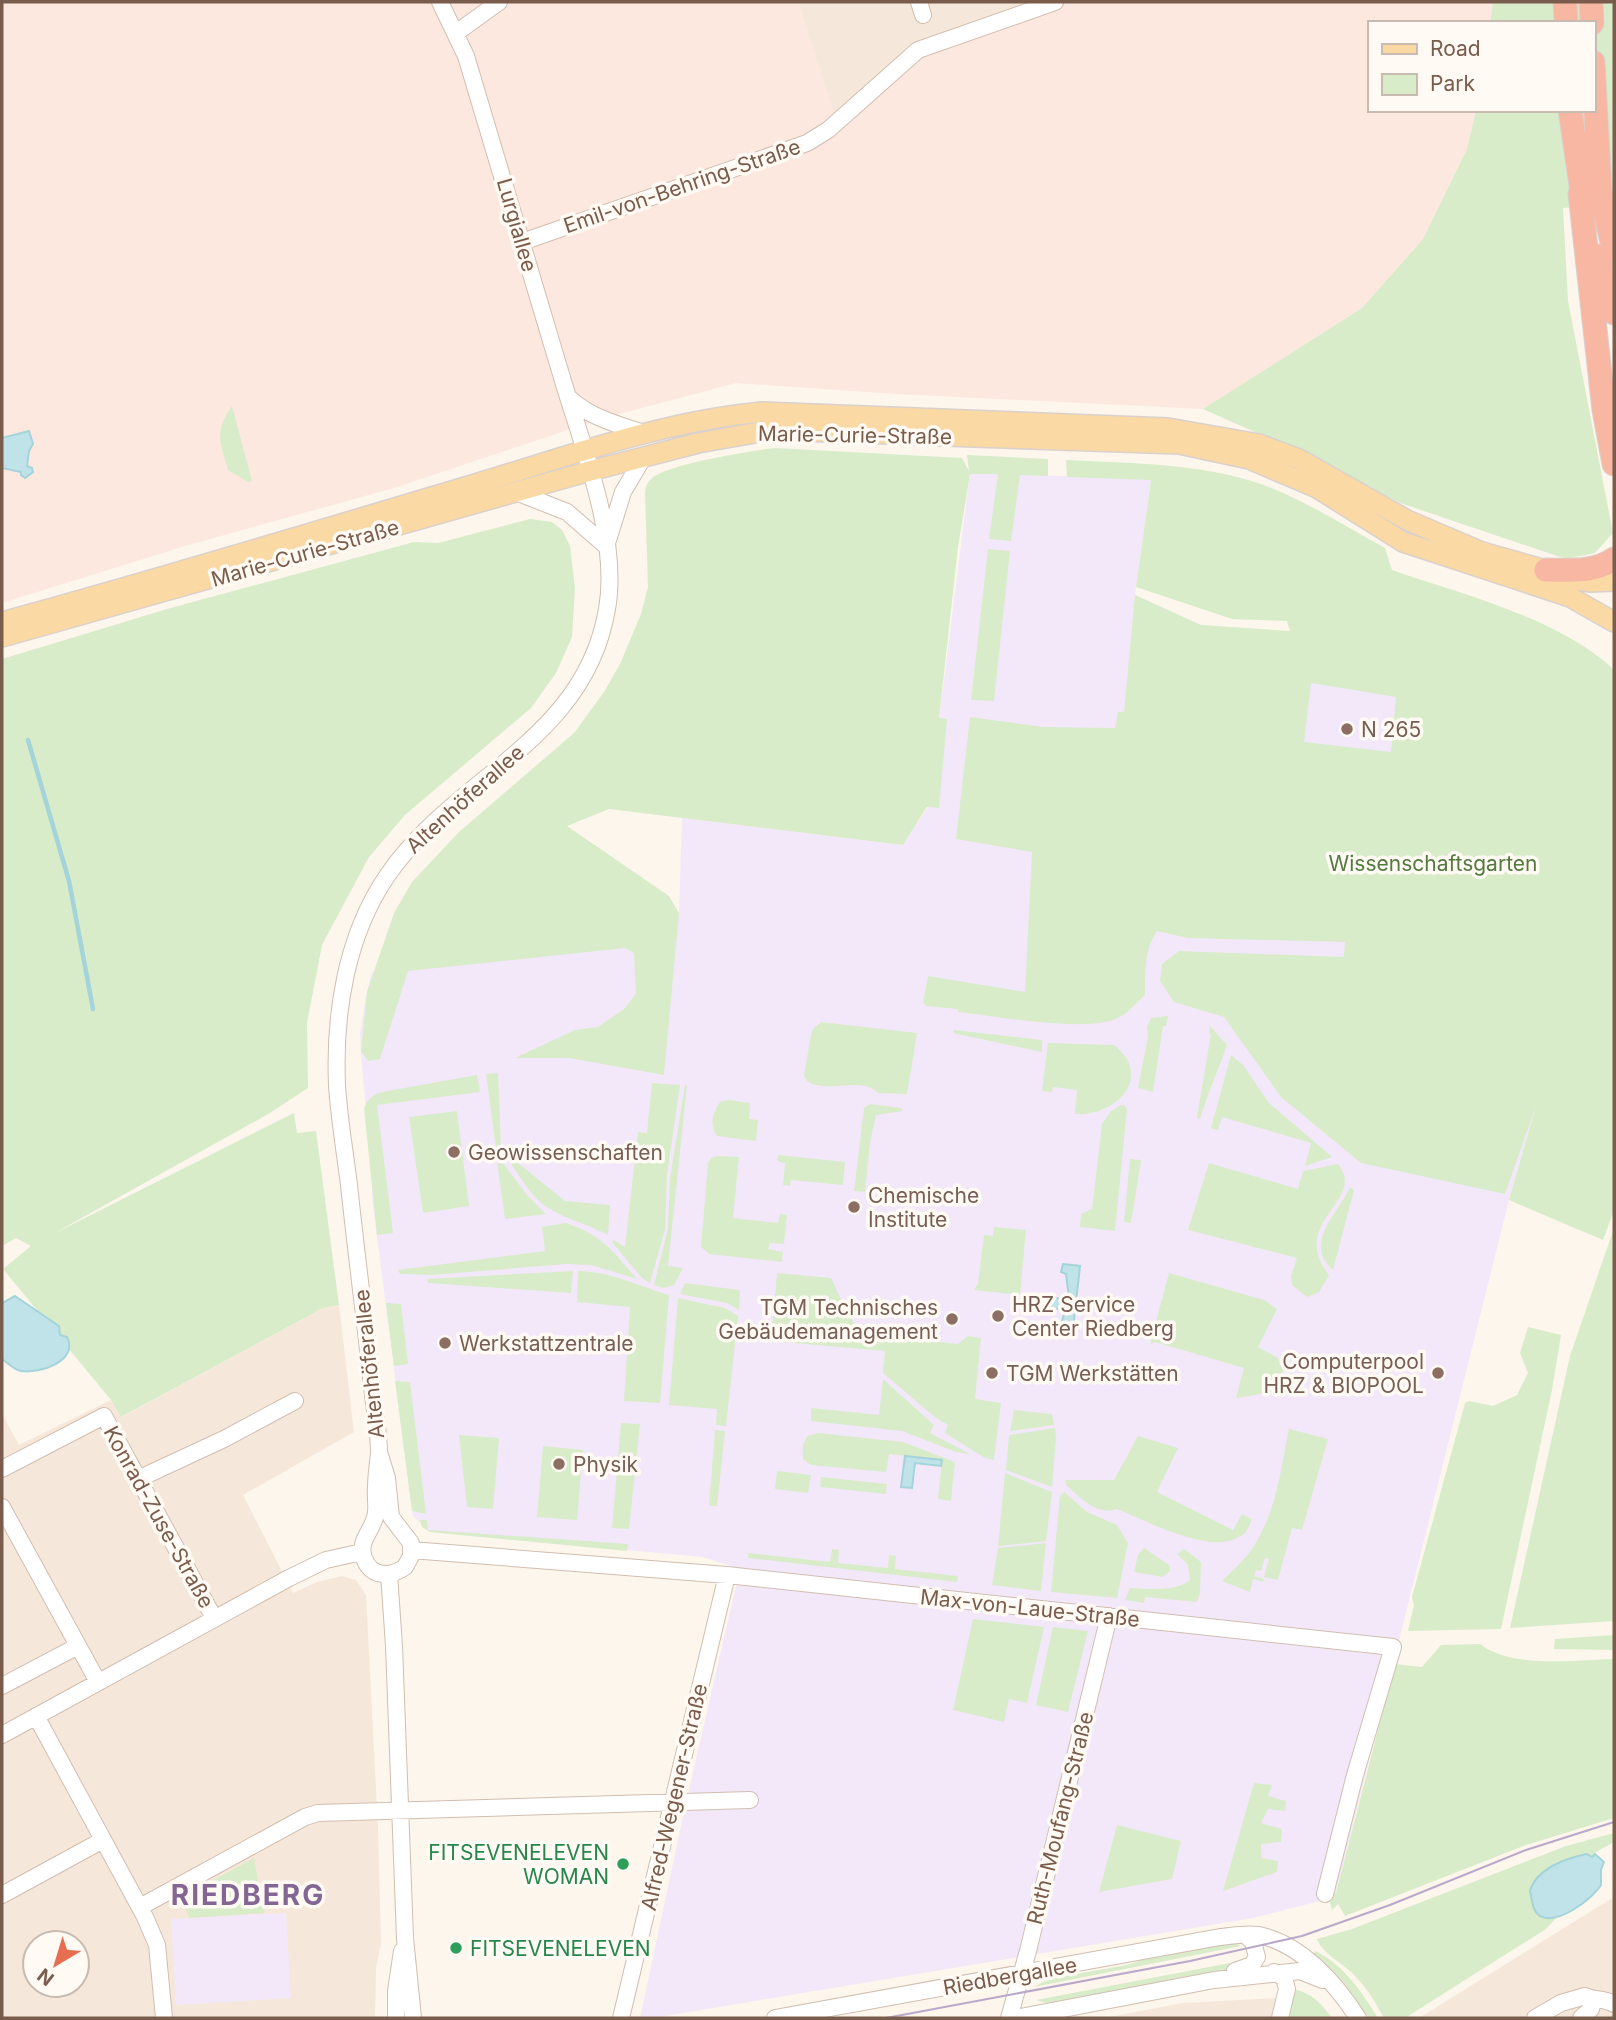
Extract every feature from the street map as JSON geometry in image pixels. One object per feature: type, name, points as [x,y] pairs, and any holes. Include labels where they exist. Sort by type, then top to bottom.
[{"type":"highway","points":[[1565,2],[1566,21]]},
{"type":"highway","points":[[1591,2],[1592,21]]},
{"type":"highway","points":[[1595,88],[1614,313]]},
{"type":"highway","points":[[1571,112],[1602,190],[1614,251]]},
{"type":"highway","points":[[1602,190],[1604,410],[1614,464]]},
{"type":"highway","points":[[1546,570],[1583,570],[1605,565],[1614,559]]},
{"type":"main road","name":"Marie-Curie-Straße","points":[[2,622],[156,580],[646,434],[711,418],[762,412],[1168,428],[1259,444],[1299,459],[1440,536],[1563,578],[1591,582],[1614,581]]},
{"type":"main road","name":"Marie-Curie-Straße","points":[[2,637],[590,471],[730,436],[771,430],[1179,444],[1249,459],[1317,488],[1403,542],[1570,597],[1614,622]]},
{"type":"street","name":"Lurgiallee","points":[[440,2],[466,56],[585,452]]},
{"type":"street","points":[[456,33],[499,2]]},
{"type":"street","name":"Emil-von-Behring-Straße","points":[[522,242],[807,143],[828,130],[918,50],[1055,2]]},
{"type":"street","points":[[568,397],[595,418],[646,434]]},
{"type":"street","name":"Altenhöferallee","points":[[411,1550],[408,1537],[391,1517],[387,1478],[379,1452],[337,1088],[338,1021],[342,988],[350,956],[380,887],[412,845],[457,802],[539,733],[564,707],[591,664],[609,599],[606,546],[585,452]]},
{"type":"street","points":[[516,492],[567,512],[606,546],[623,492],[643,458]]},
{"type":"street","points":[[138,1479],[224,1439],[295,1401]]},
{"type":"street","name":"Konrad-Zuse-Straße","points":[[3,1466],[104,1416],[214,1618]]},
{"type":"street","name":"Altenhöferallee","points":[[362,1552],[364,1540],[372,1530],[377,1506],[375,1491],[379,1452]]},
{"type":"street","points":[[2,1507],[9,1535],[98,1682]]},
{"type":"street","points":[[372,1530],[384,1525],[398,1528]]},
{"type":"street","points":[[362,1552],[371,1569],[389,1574],[405,1567],[411,1550]]},
{"type":"street","name":"Max-von-Laue-Straße","points":[[411,1550],[727,1575],[1393,1647],[1355,1775],[1325,1894]]},
{"type":"street","name":"Konrad-Zuse-Straße","points":[[2,1733],[326,1560],[362,1552]]},
{"type":"street","points":[[389,1574],[405,1938],[413,2018]]},
{"type":"street","name":"Alfred-Wegener-Straße","points":[[621,2018],[727,1575]]},
{"type":"street","name":"Ruth-Moufang-Straße","points":[[1009,2018],[1109,1616]]},
{"type":"street","points":[[2,1686],[78,1646]]},
{"type":"street","points":[[36,1716],[140,1907],[157,1945],[163,2018]]},
{"type":"street","points":[[140,1907],[318,1813],[750,1800]]},
{"type":"street","points":[[2,1895],[103,1840]]},
{"type":"street","name":"Riedbergallee","points":[[1214,1979],[1252,1965],[1257,1952],[1253,1942],[1245,1935]]},
{"type":"street","name":"Riedbergallee","points":[[775,2018],[1220,1937],[1245,1935],[1258,1936],[1298,1952],[1329,1982]]},
{"type":"street","points":[[396,2018],[396,1991],[405,1938]]},
{"type":"street","name":"Riedbergallee","points":[[1016,2018],[1214,1979],[1274,1972],[1300,1971],[1329,1982]]},
{"type":"street","points":[[1274,1972],[1284,1978],[1287,1990],[1280,2018]]},
{"type":"street","points":[[1329,1982],[1348,2003],[1357,2018]]},
{"type":"street","points":[[1535,2018],[1561,2003],[1585,1996],[1593,2000],[1606,1999],[1614,2004]]},
{"type":"street","points":[[1581,2018],[1591,2009],[1593,2000]]},
{"type":"shaded area","points":[[2,2],[798,2],[835,115],[920,40],[1040,2],[1493,2],[1490,21],[1368,21],[1368,112],[1476,112],[1467,149],[1423,239],[1362,308],[1203,409],[736,383],[601,419],[394,488],[185,546],[2,603]]},
{"type":"shaded area","points":[[798,2],[1040,2],[834,116]]},
{"type":"shaded area","points":[[970,473],[1151,479],[1135,595],[1201,625],[1290,632],[1410,699],[1543,1084],[1509,1200],[1335,1897],[1253,1918],[640,2018],[740,1569],[703,1557],[430,1532],[413,1516],[372,1198],[360,1033],[366,996],[372,972],[529,932],[679,913],[682,818],[903,845],[928,807]]},
{"type":"shaded area","points":[[339,1305],[354,1432],[243,1495],[293,1593],[317,1582],[342,1576],[356,1580],[366,1595],[381,1944],[376,1968],[375,2018],[2,2018],[2,1414],[19,1445],[111,1400],[122,1417],[323,1308]]},
{"type":"shaded area","points":[[1614,1897],[1614,2018],[1419,2018]]},
{"type":"shaded area","points":[[286,1913],[291,1998],[176,2005],[171,1919]]},
{"type":"shaded area","points":[[1276,1998],[1271,2018],[1104,2018],[1183,2003]]},
{"type":"green space","points":[[1493,2],[1614,2],[1614,204],[1563,208],[1568,301],[1613,533],[1595,553],[1566,559],[1400,503],[1324,463],[1203,409],[1362,308],[1423,239],[1467,149],[1476,112],[1595,112],[1595,21],[1490,21]]},
{"type":"green space","points":[[232,406],[252,481],[248,482],[228,470],[221,444],[223,423]]},
{"type":"green space","points":[[775,448],[962,458],[969,471],[967,455],[1048,459],[1048,476],[1020,475],[1011,541],[989,539],[998,474],[970,474],[958,547],[939,718],[947,719],[939,808],[927,807],[903,845],[609,809],[567,826],[669,896],[679,913],[664,1075],[569,1058],[515,1058],[575,1030],[598,1027],[624,1009],[636,994],[634,953],[625,948],[408,971],[380,1059],[368,1061],[361,1051],[367,992],[394,913],[412,882],[459,832],[574,733],[604,692],[620,664],[641,614],[648,587],[645,495],[648,483],[660,473],[690,463]]},
{"type":"green space","name":"Wissenschaftsgarten","points":[[1066,460],[1176,467],[1219,473],[1260,484],[1315,508],[1385,548],[1392,570],[1539,622],[1592,652],[1614,670],[1614,1210],[1603,1240],[1509,1200],[1536,1106],[1505,1194],[1361,1163],[1281,1097],[1224,1017],[1174,1002],[1160,981],[1162,964],[1179,951],[1344,957],[1345,942],[1188,938],[1157,931],[1147,954],[1145,995],[1123,1015],[1106,1022],[1066,1024],[1018,1020],[926,1006],[923,1002],[928,976],[1025,992],[1032,852],[956,839],[970,717],[1043,727],[1115,728],[1118,712],[1124,712],[1135,595],[1201,625],[1290,631],[1287,621],[1232,619],[1136,587],[1151,480],[1067,477]],"holes":[[[1311,683],[1396,697],[1391,752],[1304,742]]]},
{"type":"green space","points":[[530,519],[552,522],[562,530],[570,546],[575,588],[572,637],[556,673],[531,708],[405,815],[369,857],[322,945],[307,1023],[308,1088],[270,1113],[53,1234],[294,1113],[297,1133],[316,1131],[339,1305],[323,1308],[121,1417],[111,1400],[3,1269],[31,1246],[16,1238],[2,1246],[2,659],[167,609],[414,542],[438,543]]},
{"type":"green space","points":[[988,549],[1010,551],[994,701],[971,700]]},
{"type":"green space","points":[[1168,1016],[1166,1026],[1163,1026],[1153,1092],[1138,1088],[1148,1037],[1147,1027],[1151,1018]]},
{"type":"green space","points":[[821,1022],[917,1033],[907,1094],[878,1093],[871,1088],[853,1085],[815,1085],[807,1081],[804,1075],[811,1035]]},
{"type":"green space","points":[[1210,1026],[1227,1045],[1200,1119],[1197,1118],[1211,1034]]},
{"type":"green space","points":[[954,1030],[1042,1040],[1042,1052],[953,1033]]},
{"type":"green space","points":[[1048,1043],[1114,1045],[1126,1057],[1131,1070],[1125,1093],[1104,1109],[1075,1114],[1077,1090],[1053,1087],[1052,1092],[1042,1091]]},
{"type":"green space","points":[[1231,1055],[1243,1065],[1269,1103],[1332,1157],[1305,1166],[1311,1143],[1222,1117],[1218,1130],[1211,1128]]},
{"type":"green space","points":[[498,1073],[501,1149],[565,1201],[610,1205],[608,1235],[562,1216],[538,1200],[496,1148],[486,1074]]},
{"type":"green space","points":[[477,1075],[480,1092],[377,1105],[393,1233],[377,1235],[364,1108],[367,1102],[382,1092]]},
{"type":"green space","points":[[652,1083],[680,1085],[667,1175],[665,1229],[650,1283],[642,1278],[612,1242],[614,1240],[625,1247],[638,1132],[647,1133]]},
{"type":"green space","points":[[685,1085],[668,1266],[683,1268],[674,1285],[663,1288],[654,1285],[668,1228],[670,1178]]},
{"type":"green space","points":[[729,1100],[750,1103],[749,1119],[758,1120],[756,1141],[717,1136],[713,1127],[714,1114],[720,1102]]},
{"type":"green space","points":[[870,1104],[901,1108],[903,1111],[876,1115],[870,1142],[865,1192],[854,1191],[864,1108]]},
{"type":"green space","points":[[1121,1105],[1127,1109],[1115,1231],[1080,1227],[1081,1214],[1092,1209],[1102,1124],[1111,1111]]},
{"type":"green space","points":[[457,1111],[469,1206],[423,1213],[409,1117]]},
{"type":"green space","points":[[496,1154],[527,1195],[546,1214],[505,1219]]},
{"type":"green space","points":[[778,1155],[845,1162],[843,1185],[791,1180],[790,1186],[783,1185],[785,1163],[777,1161]]},
{"type":"green space","points":[[739,1157],[733,1218],[778,1223],[780,1214],[787,1215],[784,1244],[770,1243],[768,1249],[783,1252],[782,1262],[709,1254],[701,1247],[708,1163],[711,1158]]},
{"type":"green space","points":[[1130,1159],[1141,1160],[1131,1223],[1124,1222]]},
{"type":"green space","points":[[1209,1163],[1298,1189],[1303,1171],[1338,1164],[1345,1177],[1343,1189],[1321,1226],[1317,1240],[1319,1256],[1329,1275],[1319,1292],[1307,1297],[1292,1285],[1291,1276],[1297,1258],[1188,1230]]},
{"type":"green space","points":[[1350,1187],[1354,1190],[1333,1270],[1324,1260],[1322,1239]]},
{"type":"green space","points":[[566,1223],[598,1239],[637,1279],[591,1265],[566,1264],[433,1275],[400,1274],[398,1270],[545,1251],[542,1227]]},
{"type":"green space","points":[[994,1227],[1026,1230],[1020,1295],[974,1290],[978,1284],[984,1235],[993,1236]]},
{"type":"green space","points":[[1614,1228],[1614,1621],[1510,1628],[1570,1356]]},
{"type":"green space","points":[[573,1271],[571,1293],[428,1283],[427,1279]]},
{"type":"green space","points":[[578,1271],[613,1276],[669,1295],[660,1403],[624,1401],[630,1307],[577,1302]]},
{"type":"green space","points":[[777,1273],[831,1278],[849,1316],[865,1334],[958,1344],[968,1336],[981,1338],[975,1399],[1001,1403],[994,1460],[985,1458],[945,1433],[948,1425],[883,1373],[885,1351],[771,1341]]},
{"type":"green space","points":[[1169,1273],[1264,1300],[1277,1309],[1258,1347],[1278,1358],[1285,1369],[1274,1384],[1260,1393],[1236,1398],[1244,1368],[1155,1342],[1150,1344]]},
{"type":"green space","points":[[685,1283],[740,1290],[739,1310],[727,1303],[680,1294]]},
{"type":"green space","points":[[678,1298],[725,1308],[738,1316],[726,1426],[716,1425],[717,1409],[669,1405]]},
{"type":"green space","points":[[386,1303],[401,1304],[408,1364],[394,1366]]},
{"type":"green space","points":[[1528,1327],[1561,1335],[1552,1390],[1501,1629],[1408,1631],[1414,1605],[1412,1597],[1465,1403],[1469,1401],[1493,1406],[1517,1395],[1528,1373],[1520,1353]]},
{"type":"green space","points":[[883,1379],[934,1425],[930,1433],[970,1454],[956,1452],[902,1431],[811,1421],[811,1408],[879,1415]]},
{"type":"green space","points":[[395,1381],[410,1382],[426,1514],[412,1511]]},
{"type":"green space","points":[[1014,1410],[1052,1414],[1054,1425],[1010,1431]]},
{"type":"green space","points":[[621,1423],[640,1424],[629,1529],[612,1528]]},
{"type":"green space","points":[[1055,1428],[1052,1487],[1006,1470],[1009,1435]]},
{"type":"green space","points":[[1289,1429],[1328,1439],[1302,1530],[1292,1528],[1278,1580],[1264,1577],[1269,1559],[1265,1558],[1261,1571],[1256,1570],[1254,1576],[1264,1579],[1263,1582],[1253,1579],[1250,1592],[1222,1581],[1249,1553],[1265,1524],[1276,1494]]},
{"type":"green space","points":[[715,1430],[725,1431],[717,1506],[709,1506]]},
{"type":"green space","points":[[818,1433],[903,1442],[955,1462],[951,1501],[938,1499],[942,1460],[889,1454],[886,1472],[811,1465],[803,1459],[803,1445],[807,1436]]},
{"type":"green space","points":[[459,1435],[499,1438],[493,1509],[467,1507]]},
{"type":"green space","points":[[1138,1436],[1178,1448],[1157,1492],[1233,1530],[1242,1514],[1252,1519],[1244,1533],[1226,1541],[1195,1539],[1117,1509],[1095,1508],[1066,1485],[1065,1480],[1114,1480]]},
{"type":"green space","points":[[543,1446],[583,1450],[577,1520],[537,1517]]},
{"type":"green space","points":[[777,1471],[811,1475],[808,1493],[775,1489]]},
{"type":"green space","points":[[1005,1473],[1052,1492],[1046,1541],[998,1546]]},
{"type":"green space","points":[[821,1477],[887,1484],[886,1494],[820,1487]]},
{"type":"green space","points":[[1064,1492],[1087,1512],[1117,1525],[1128,1543],[1117,1598],[1051,1592],[1060,1496]]},
{"type":"green space","points":[[420,1520],[427,1520],[428,1530],[628,1544],[627,1551],[430,1532],[422,1527]]},
{"type":"green space","points":[[1046,1543],[1041,1591],[992,1585],[998,1548]]},
{"type":"green space","points":[[1144,1548],[1169,1565],[1170,1571],[1163,1577],[1134,1572],[1138,1555]]},
{"type":"green space","points":[[832,1549],[839,1550],[838,1563],[888,1568],[889,1555],[896,1556],[895,1569],[958,1576],[957,1582],[748,1558],[748,1553],[830,1562]]},
{"type":"green space","points":[[1184,1549],[1201,1562],[1197,1602],[1145,1597],[1144,1603],[1125,1600],[1130,1588],[1169,1588],[1190,1580],[1188,1565],[1177,1554]]},
{"type":"green space","points":[[973,1619],[1044,1627],[1027,1703],[1009,1699],[1004,1722],[953,1710]]},
{"type":"green space","points":[[1053,1627],[1088,1631],[1068,1712],[1036,1705]]},
{"type":"green space","points":[[1614,1635],[1614,1650],[1554,1649],[1555,1639]]},
{"type":"green space","points":[[1480,1644],[1493,1652],[1526,1660],[1614,1659],[1614,1818],[1526,1845],[1345,1916],[1338,1904],[1332,1910],[1328,1895],[1336,1893],[1395,1664],[1422,1667],[1441,1645]]},
{"type":"green space","points":[[1254,1783],[1272,1785],[1268,1796],[1286,1801],[1285,1811],[1268,1809],[1261,1823],[1282,1829],[1281,1842],[1261,1844],[1261,1858],[1278,1861],[1277,1872],[1223,1891]]},
{"type":"green space","points":[[1117,1825],[1181,1841],[1172,1879],[1099,1892]]},
{"type":"green space","points":[[1614,1833],[1614,1842],[1592,1857],[1575,1856],[1539,1874],[1547,1918],[1558,1916],[1546,1929],[1405,2018],[1384,2018],[1360,1982],[1324,1950],[1317,1939],[1352,1929],[1566,1846]]},
{"type":"green space","points":[[254,1858],[264,1913],[189,1918],[182,1897]]},
{"type":"green space","points":[[1235,1942],[1241,1946],[1034,1987],[1048,1979],[1127,1965],[1157,1955]]},
{"type":"green space","points":[[1315,1951],[1343,1971],[1378,2018],[1369,2018],[1344,1983],[1311,1956]]},
{"type":"green space","points":[[1247,1957],[1244,1963],[1235,1968],[1176,1978],[1144,1988],[1053,2005],[1036,2000],[1230,1963]]},
{"type":"green space","points":[[1292,1989],[1315,1999],[1332,2018],[1285,2018]]},
{"type":"water","points":[[29,431],[33,444],[27,466],[32,468],[33,472],[25,478],[21,472],[2,468],[2,438]]},
{"type":"water","points":[[1063,1264],[1080,1266],[1073,1329],[1060,1328],[1065,1311],[1050,1307],[1052,1299],[1069,1297],[1066,1274],[1061,1272]]},
{"type":"water","points":[[15,1296],[59,1326],[60,1335],[67,1337],[68,1353],[56,1364],[38,1370],[21,1371],[2,1359],[2,1303]]},
{"type":"water","points":[[905,1456],[942,1460],[941,1466],[915,1463],[912,1488],[901,1487]]},
{"type":"water","points":[[1587,1854],[1592,1857],[1595,1854],[1604,1862],[1601,1885],[1574,1910],[1555,1917],[1540,1916],[1535,1911],[1530,1891],[1538,1876],[1570,1858]]},
{"type":"waterway","points":[[28,740],[69,881],[93,1009]]},
{"type":"tram line","points":[[886,2018],[1190,1961],[1302,1936],[1390,1905],[1526,1850],[1614,1822]]},
{"type":"place","name":"N 265","points":[[1347,729]]},
{"type":"place","name":"Geowissenschaften","points":[[454,1152]]},
{"type":"place","name":"Chemische Institute","points":[[854,1207]]},
{"type":"place","name":"HRZ Service Center Riedberg","points":[[998,1316]]},
{"type":"place","name":"TGM Technisches Gebäudemanagement","points":[[952,1319]]},
{"type":"place","name":"Werkstattzentrale","points":[[445,1343]]},
{"type":"place","name":"TGM Werkstätten","points":[[992,1373]]},
{"type":"place","name":"Computerpool HRZ & BIOPOOL","points":[[1438,1373]]},
{"type":"place","name":"Physik","points":[[559,1464]]},
{"type":"place","name":"FITSEVENELEVEN WOMAN","points":[[623,1864]]},
{"type":"place","name":"FITSEVENELEVEN","points":[[456,1948]]},
{"type":"district","name":"RIEDBERG","points":[[248,1895]]}]
